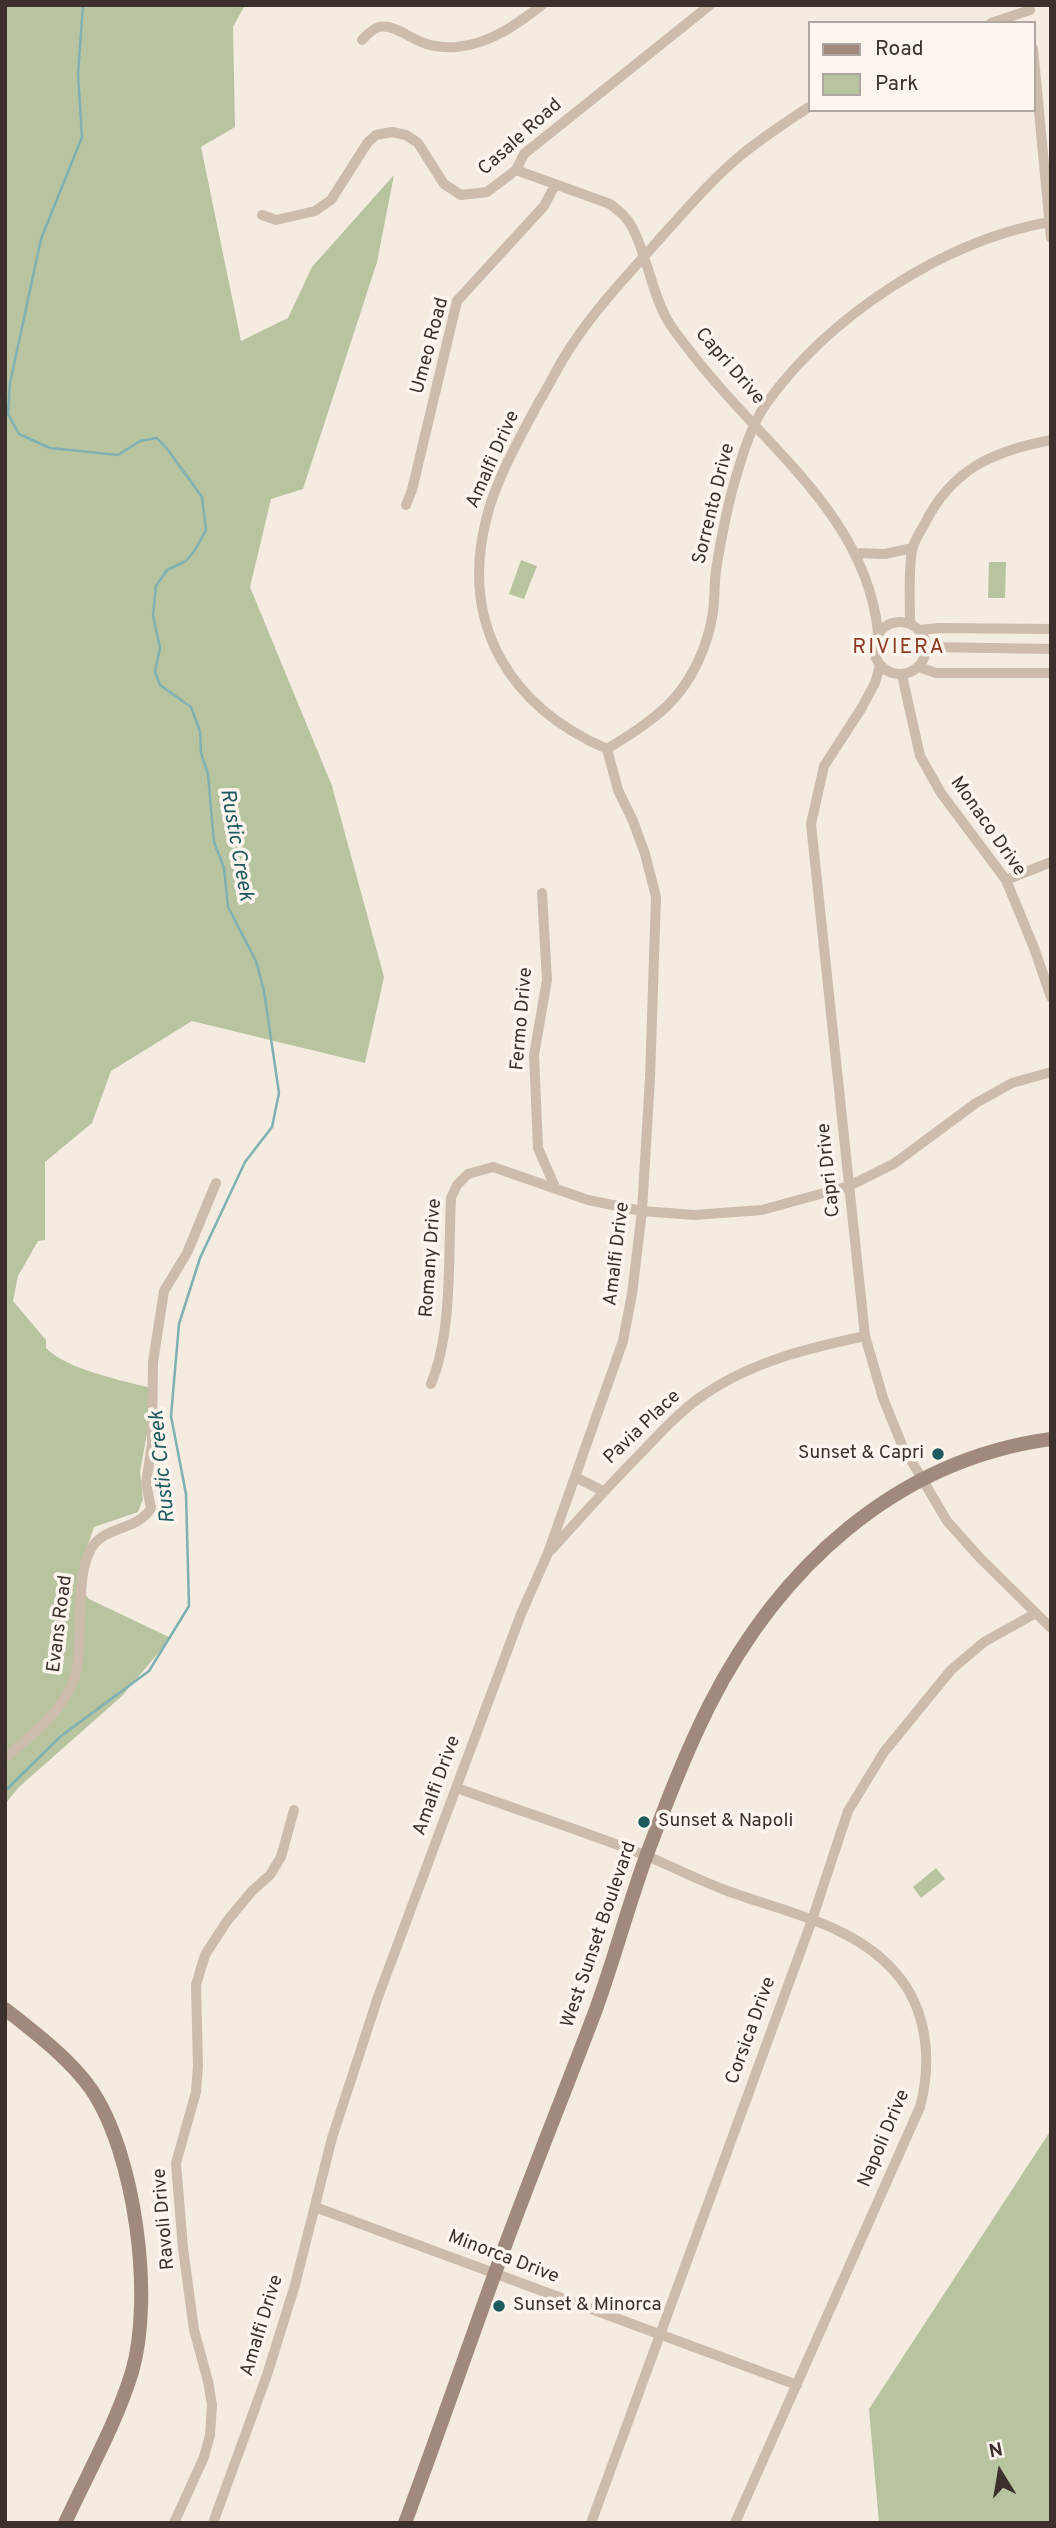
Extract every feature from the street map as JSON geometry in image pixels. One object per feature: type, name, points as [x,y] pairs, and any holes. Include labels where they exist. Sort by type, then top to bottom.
[{"type":"main road","name":"West Sunset Boulevard","points":[[405,2523],[495,2273],[600,1998],[646,1856],[710,1705],[755,1632],[788,1587],[824,1550],[875,1507],[921,1479],[957,1463],[1002,1449],[1051,1439]]},
{"type":"main road","points":[[5,2009],[64,2059],[89,2086],[100,2104],[110,2124],[124,2173],[141,2259],[141,2325],[133,2369],[122,2404],[65,2523]]},
{"type":"street","points":[[362,40],[380,27],[391,28],[421,43],[453,47],[474,44],[517,25],[542,5]]},
{"type":"street","name":"Casale Road","points":[[262,215],[276,220],[315,211],[331,200],[368,142],[376,135],[392,132],[406,135],[418,143],[444,184],[461,195],[487,192],[516,170],[524,153],[710,5]]},
{"type":"street","points":[[998,21],[1030,12]]},
{"type":"street","points":[[1035,70],[1051,238]]},
{"type":"street","name":"Amalfi Drive","points":[[213,2523],[267,2375],[295,2285],[332,2138],[378,1997],[521,1614],[548,1553],[623,1341],[632,1294],[642,1212],[656,897],[645,854],[618,790],[607,749],[556,722],[526,694],[511,676],[488,634],[478,585],[486,519],[515,446],[571,345],[610,295],[708,186],[741,155],[808,108]]},
{"type":"street","name":"Capri Drive","points":[[516,170],[610,204],[623,215],[632,227],[653,290],[668,323],[712,380],[826,504],[856,553],[876,613],[878,632]]},
{"type":"street","name":"Umeo Road","points":[[406,505],[412,490],[457,302],[544,206],[555,185]]},
{"type":"street","name":"Sorrento Drive","points":[[607,749],[639,730],[669,705],[698,662],[713,612],[722,532],[736,475],[754,424],[766,404],[818,347],[884,292],[942,258],[972,245],[1017,228],[1049,222]]},
{"type":"street","points":[[910,623],[912,548],[930,513],[952,483],[979,461],[1016,446],[1051,439]]},
{"type":"street","points":[[856,553],[885,554],[912,548]]},
{"type":"street","points":[[892,622],[910,623],[920,630],[927,647],[919,667],[902,674],[894,674],[880,666],[873,649],[878,632],[892,622]]},
{"type":"street","points":[[920,630],[1051,629]]},
{"type":"street","points":[[927,647],[1051,649]]},
{"type":"street","name":"Capri Drive","points":[[880,666],[875,683],[861,709],[824,766],[811,824],[865,1336],[893,1424],[921,1479],[947,1521],[980,1558],[1051,1628]]},
{"type":"street","points":[[919,667],[936,673],[1051,673]]},
{"type":"street","name":"Monaco Drive","points":[[902,674],[920,756],[941,793],[1006,880],[1051,998]]},
{"type":"street","points":[[1006,880],[1051,862]]},
{"type":"street","name":"Fermo Drive","points":[[542,892],[547,980],[534,1068],[538,1148],[555,1187]]},
{"type":"street","name":"Romany Drive","points":[[431,1384],[440,1362],[445,1320],[450,1198],[457,1185],[468,1174],[493,1167],[588,1200],[642,1212],[695,1215],[762,1210],[849,1186],[895,1163],[976,1103],[1012,1083],[1051,1072]]},
{"type":"street","name":"Evans Road","points":[[5,1758],[37,1730],[73,1682],[78,1661],[82,1585],[90,1550],[98,1538],[147,1516],[151,1508],[146,1483],[152,1444],[153,1362],[164,1291],[187,1254],[216,1183]]},
{"type":"street","name":"Pavia Place","points":[[548,1553],[680,1413],[706,1393],[772,1360],[865,1336]]},
{"type":"street","points":[[575,1476],[603,1492]]},
{"type":"street","name":"Corsica Drive","points":[[591,2523],[812,1920],[848,1811],[884,1752],[951,1670],[984,1642],[1036,1614]]},
{"type":"street","name":"Napoli Drive","points":[[457,1788],[646,1856],[723,1890],[812,1920],[854,1938],[879,1956],[897,1974],[910,1995],[919,2018],[928,2058],[920,2107],[735,2523]]},
{"type":"street","name":"Ravoli Drive","points":[[174,2523],[204,2457],[210,2435],[212,2405],[194,2330],[183,2248],[176,2163],[195,2092],[198,2066],[196,1985],[205,1955],[226,1921],[270,1875],[281,1857],[295,1810]]},
{"type":"street","name":"Minorca Drive","points":[[315,2207],[797,2385]]},
{"type":"green space","points":[[5,5],[245,5],[233,27],[235,127],[201,147],[241,341],[288,318],[312,267],[394,175],[377,262],[303,489],[271,499],[250,587],[332,786],[384,977],[365,1063],[192,1021],[111,1071],[92,1123],[45,1162],[45,1240],[38,1241],[18,1276],[13,1301],[46,1340],[46,1348],[55,1356],[97,1374],[155,1389],[140,1472],[143,1499],[138,1512],[94,1527],[79,1571],[78,1585],[89,1599],[171,1638],[122,1696],[19,1787],[5,1804]]},
{"type":"green space","points":[[521,560],[537,566],[524,599],[509,594]]},
{"type":"green space","points":[[989,562],[1006,562],[1005,598],[988,598]]},
{"type":"green space","points":[[936,1868],[945,1879],[921,1898],[913,1887]]},
{"type":"green space","points":[[1051,2130],[1051,2523],[879,2523],[869,2409]]},
{"type":"waterway","name":"Rustic Creek","points":[[5,1791],[61,1736],[149,1671],[189,1606],[186,1494],[171,1416],[179,1324],[200,1258],[245,1162],[272,1127],[279,1093],[264,991],[256,961],[228,907],[224,868],[214,842],[208,774],[201,753],[200,731],[191,707],[160,685],[155,672],[160,648],[153,615],[156,586],[167,570],[186,561],[206,530],[202,497],[157,438],[140,441],[118,455],[50,448],[19,434],[8,414],[10,383],[41,239],[82,137],[78,74],[83,5]]},
{"type":"place","name":"Sunset & Capri","points":[[938,1454]]},
{"type":"place","name":"Sunset & Napoli","points":[[644,1822]]},
{"type":"place","name":"Sunset & Minorca","points":[[499,2306]]},
{"type":"district","name":"RIVIERA","points":[[899,649]]}]
